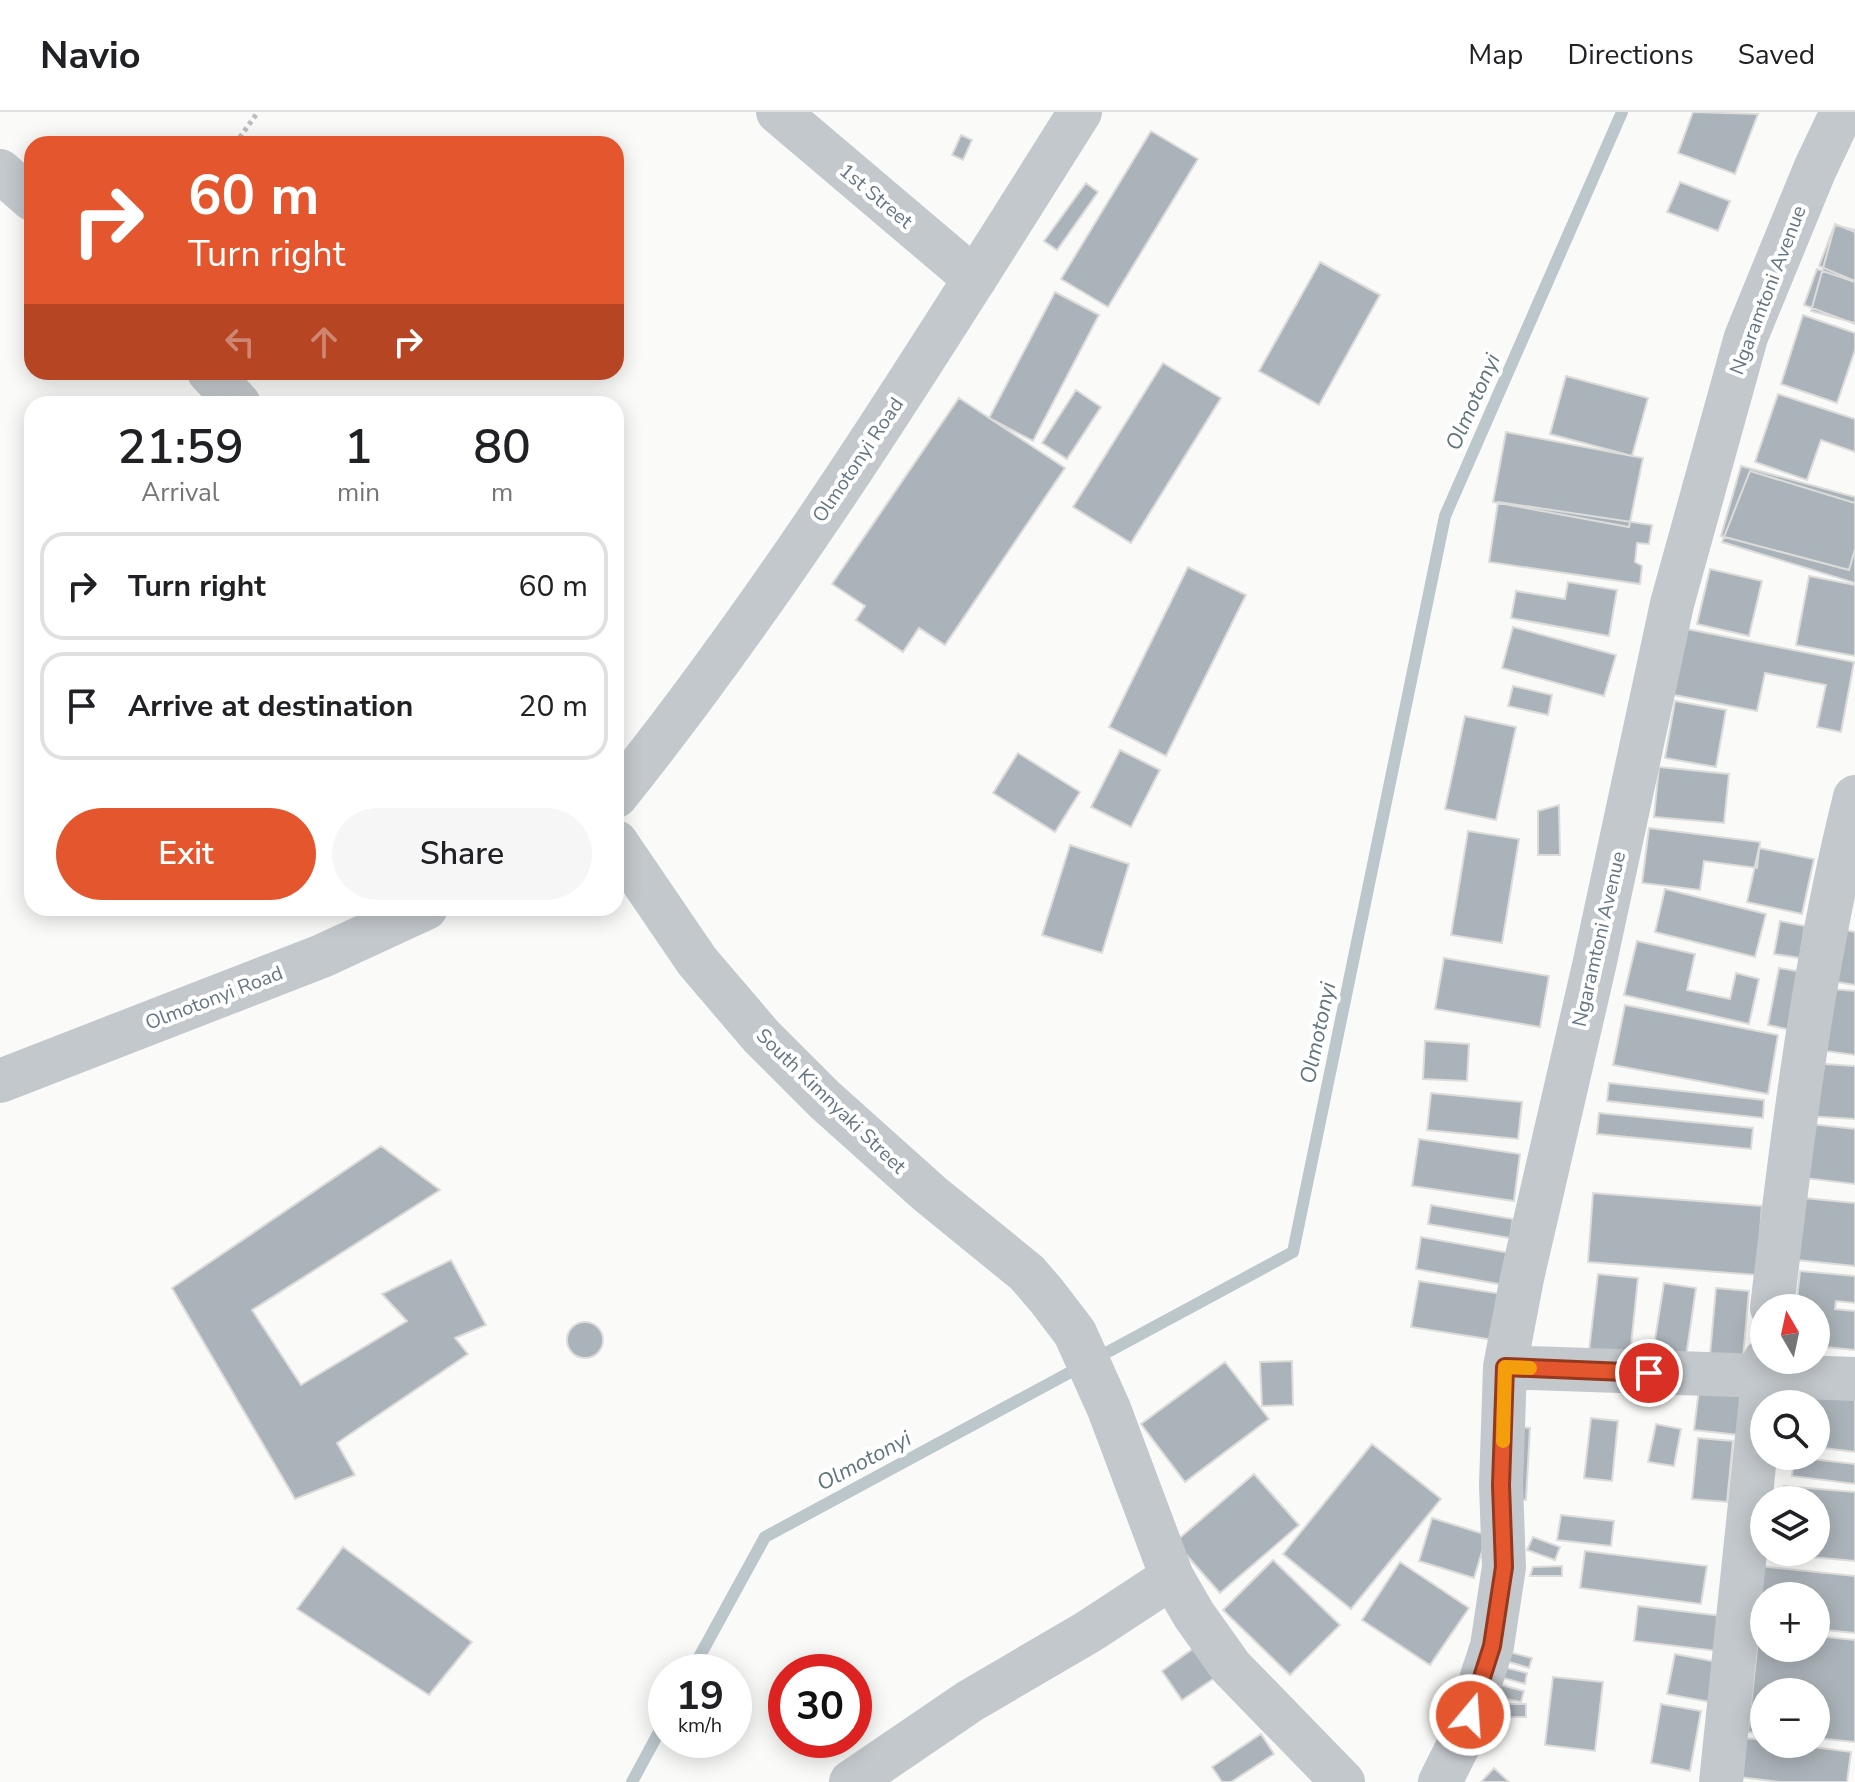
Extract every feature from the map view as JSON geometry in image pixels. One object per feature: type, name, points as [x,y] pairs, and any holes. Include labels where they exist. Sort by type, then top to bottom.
[{"type":"street","name":"1st Street","points":[[778,112],[975,279]]},
{"type":"street","name":"Olmotonyi Road","points":[[624,786],[691,702],[842,487],[1080,112]]},
{"type":"street","name":"Ngaramtoni Avenue","points":[[1440,1782],[1462,1738],[1492,1646],[1504,1567],[1501,1485],[1505,1367],[1522,1278],[1594,966],[1672,604],[1746,337],[1815,169],[1842,112]]},
{"type":"street","points":[[0,171],[24,192]]},
{"type":"street","points":[[216,380],[232,396]]},
{"type":"street","points":[[1774,1294],[1796,1105],[1833,886],[1855,797]]},
{"type":"street","name":"South Kimnyaki Street","points":[[624,854],[697,961],[761,1036],[825,1100],[930,1194],[1027,1273],[1075,1333],[1109,1409],[1172,1577],[1194,1615],[1231,1667],[1343,1782]]},
{"type":"street","name":"Olmotonyi Road","points":[[0,1081],[322,956],[409,916]]},
{"type":"street","points":[[1505,1367],[1750,1369]]},
{"type":"street","points":[[1721,1782],[1763,1374]]},
{"type":"street","points":[[1810,1374],[1855,1379]]},
{"type":"street","points":[[851,1782],[970,1701],[1088,1632],[1172,1577]]},
{"type":"path","points":[[241,136],[258,112]]},
{"type":"building","points":[[1693,112],[1758,114],[1735,174],[1678,153]]},
{"type":"building","points":[[1151,131],[1198,159],[1108,307],[1061,279]]},
{"type":"building","points":[[961,135],[972,140],[963,160],[952,155]]},
{"type":"building","points":[[1680,182],[1730,201],[1718,231],[1667,212]]},
{"type":"building","points":[[1086,183],[1098,192],[1057,250],[1044,241]]},
{"type":"building","points":[[1835,224],[1855,232],[1855,281],[1819,266]]},
{"type":"building","points":[[1835,225],[1855,230],[1855,323],[1811,311]]},
{"type":"building","points":[[1320,262],[1380,295],[1319,405],[1259,371]]},
{"type":"building","points":[[1817,269],[1855,282],[1855,324],[1804,305]]},
{"type":"building","points":[[1055,292],[1099,315],[1033,441],[989,418]]},
{"type":"building","points":[[1803,315],[1855,333],[1855,350],[1837,403],[1781,384]]},
{"type":"building","points":[[1163,363],[1221,398],[1131,543],[1073,507]]},
{"type":"building","points":[[1566,376],[1648,398],[1632,456],[1550,434]]},
{"type":"building","points":[[1076,390],[1101,407],[1067,459],[1042,443]]},
{"type":"building","points":[[1778,394],[1855,419],[1855,452],[1821,440],[1807,480],[1755,462]]},
{"type":"building","points":[[959,398],[1065,468],[945,645],[919,628],[903,652],[856,620],[865,606],[832,584]]},
{"type":"building","points":[[1506,432],[1643,458],[1629,527],[1493,502]]},
{"type":"building","points":[[1741,466],[1855,497],[1855,549],[1849,570],[1721,536]]},
{"type":"building","points":[[1750,471],[1855,503],[1855,583],[1722,542]]},
{"type":"building","points":[[1498,502],[1652,525],[1649,544],[1637,543],[1635,562],[1642,566],[1640,584],[1489,562]]},
{"type":"building","points":[[1188,567],[1246,595],[1166,756],[1109,727]]},
{"type":"building","points":[[1710,569],[1762,581],[1749,636],[1697,624]]},
{"type":"building","points":[[1809,576],[1855,585],[1855,656],[1796,645]]},
{"type":"building","points":[[1568,582],[1617,590],[1609,636],[1511,618],[1516,591],[1565,599]]},
{"type":"building","points":[[1513,627],[1616,655],[1604,696],[1502,668]]},
{"type":"building","points":[[1682,628],[1854,662],[1841,732],[1817,727],[1826,685],[1765,673],[1757,711],[1669,694]]},
{"type":"building","points":[[1513,686],[1552,695],[1548,715],[1508,706]]},
{"type":"building","points":[[1675,701],[1726,710],[1716,767],[1665,758]]},
{"type":"building","points":[[1465,716],[1516,727],[1496,820],[1445,809]]},
{"type":"building","points":[[1120,750],[1160,770],[1131,827],[1091,807]]},
{"type":"building","points":[[1018,753],[1080,792],[1055,832],[993,793]]},
{"type":"building","points":[[1659,767],[1729,774],[1724,823],[1654,817]]},
{"type":"building","points":[[1559,805],[1560,855],[1538,855],[1538,811]]},
{"type":"building","points":[[1649,828],[1760,842],[1757,868],[1704,861],[1700,890],[1642,883]]},
{"type":"building","points":[[1468,831],[1519,839],[1502,943],[1451,935]]},
{"type":"building","points":[[1070,845],[1129,864],[1102,953],[1042,935]]},
{"type":"building","points":[[1759,848],[1814,859],[1802,914],[1747,902]]},
{"type":"building","points":[[1665,889],[1766,914],[1755,957],[1655,932]]},
{"type":"building","points":[[1780,921],[1805,926],[1800,958],[1774,954]]},
{"type":"building","points":[[1845,930],[1855,932],[1855,985],[1836,982]]},
{"type":"building","points":[[1637,941],[1695,954],[1687,990],[1730,999],[1736,973],[1759,979],[1749,1024],[1624,995]]},
{"type":"building","points":[[1444,958],[1549,976],[1540,1027],[1435,1009]]},
{"type":"building","points":[[1779,968],[1803,972],[1791,1030],[1768,1025]]},
{"type":"building","points":[[1832,989],[1855,991],[1855,1055],[1825,1051]]},
{"type":"building","points":[[1625,1005],[1778,1035],[1768,1094],[1613,1065]]},
{"type":"building","points":[[1425,1041],[1469,1044],[1467,1081],[1423,1079]]},
{"type":"building","points":[[1810,1063],[1855,1066],[1855,1119],[1806,1116]]},
{"type":"building","points":[[1609,1083],[1764,1100],[1763,1118],[1607,1101]]},
{"type":"building","points":[[1431,1093],[1522,1102],[1518,1139],[1427,1130]]},
{"type":"building","points":[[1599,1113],[1753,1128],[1751,1149],[1597,1134]]},
{"type":"building","points":[[1811,1124],[1855,1129],[1855,1184],[1804,1178]]},
{"type":"building","points":[[1419,1139],[1520,1154],[1514,1201],[1412,1186]]},
{"type":"building","points":[[381,1146],[440,1190],[252,1310],[301,1385],[407,1321],[382,1294],[451,1260],[486,1325],[455,1338],[468,1354],[337,1443],[355,1475],[295,1499],[172,1288]]},
{"type":"building","points":[[1593,1193],[1762,1206],[1757,1275],[1588,1262]]},
{"type":"building","points":[[1804,1198],[1855,1203],[1855,1266],[1797,1260]]},
{"type":"building","points":[[1431,1205],[1513,1219],[1510,1238],[1428,1224]]},
{"type":"building","points":[[1421,1237],[1510,1253],[1504,1285],[1416,1269]]},
{"type":"building","points":[[1800,1271],[1855,1276],[1855,1303],[1836,1301],[1835,1309],[1855,1311],[1855,1350],[1830,1347],[1830,1294],[1798,1294]]},
{"type":"building","points":[[1598,1274],[1638,1278],[1630,1355],[1589,1351]]},
{"type":"building","points":[[1419,1281],[1502,1294],[1494,1340],[1411,1327]]},
{"type":"building","points":[[1664,1283],[1696,1288],[1686,1357],[1653,1352]]},
{"type":"building","points":[[1716,1288],[1749,1291],[1742,1368],[1709,1365]]},
{"type":"building","points":[[585,1322],[598,1327],[603,1340],[598,1353],[585,1358],[572,1353],[567,1340],[572,1327]]},
{"type":"building","points":[[1292,1361],[1293,1405],[1262,1406],[1260,1362]]},
{"type":"building","points":[[1225,1362],[1269,1419],[1185,1482],[1141,1424]]},
{"type":"building","points":[[1800,1385],[1855,1392],[1855,1452],[1830,1449],[1830,1390],[1799,1390]]},
{"type":"building","points":[[1699,1389],[1743,1395],[1739,1435],[1694,1430]]},
{"type":"building","points":[[1591,1418],[1618,1421],[1612,1481],[1584,1478]]},
{"type":"building","points":[[1656,1424],[1681,1429],[1674,1466],[1648,1462]]},
{"type":"building","points":[[1518,1427],[1530,1428],[1526,1500],[1514,1499]]},
{"type":"building","points":[[1698,1438],[1733,1441],[1727,1502],[1692,1499]]},
{"type":"building","points":[[1372,1444],[1441,1499],[1351,1609],[1283,1554]]},
{"type":"building","points":[[1830,1461],[1855,1464],[1855,1484],[1792,1476],[1793,1470],[1830,1470]]},
{"type":"building","points":[[1254,1474],[1299,1525],[1220,1593],[1175,1542]]},
{"type":"building","points":[[1830,1490],[1855,1492],[1855,1561],[1830,1559]]},
{"type":"building","points":[[1561,1515],[1614,1521],[1611,1546],[1557,1540]]},
{"type":"building","points":[[1432,1518],[1487,1535],[1474,1578],[1419,1561]]},
{"type":"building","points":[[1533,1537],[1560,1547],[1555,1560],[1527,1550]]},
{"type":"building","points":[[343,1547],[472,1642],[429,1695],[297,1609]]},
{"type":"building","points":[[1585,1551],[1707,1566],[1701,1604],[1580,1588]]},
{"type":"building","points":[[1273,1560],[1340,1625],[1290,1675],[1223,1610]]},
{"type":"building","points":[[1400,1562],[1469,1608],[1430,1665],[1362,1620]]},
{"type":"building","points":[[1750,1565],[1855,1576],[1855,1633],[1830,1630],[1830,1582],[1750,1582],[1750,1622],[1744,1621]]},
{"type":"building","points":[[1562,1566],[1562,1576],[1530,1576],[1533,1567]]},
{"type":"building","points":[[1638,1606],[1731,1617],[1726,1652],[1634,1641]]},
{"type":"building","points":[[1830,1637],[1855,1640],[1855,1742],[1830,1739],[1830,1678],[1754,1678],[1756,1662],[1830,1662]]},
{"type":"building","points":[[1194,1648],[1216,1677],[1182,1700],[1162,1671]]},
{"type":"building","points":[[1509,1652],[1532,1658],[1529,1668],[1506,1661]]},
{"type":"building","points":[[1675,1654],[1717,1662],[1710,1702],[1667,1694]]},
{"type":"building","points":[[1503,1667],[1527,1673],[1525,1684],[1500,1677]]},
{"type":"building","points":[[1553,1677],[1603,1682],[1595,1751],[1545,1745]]},
{"type":"building","points":[[1493,1683],[1524,1691],[1521,1702],[1490,1695]]},
{"type":"building","points":[[1478,1704],[1526,1704],[1526,1717],[1479,1717]]},
{"type":"building","points":[[1661,1704],[1701,1711],[1690,1771],[1651,1763]]},
{"type":"building","points":[[1261,1734],[1274,1754],[1231,1782],[1222,1782],[1212,1767]]},
{"type":"building","points":[[1745,1738],[1750,1739],[1750,1758],[1830,1758],[1830,1749],[1851,1752],[1847,1782],[1779,1782],[1739,1777]]},
{"type":"building","points":[[1494,1768],[1509,1782],[1481,1782]]},
{"type":"waterway","name":"Olmotonyi","points":[[701,1654],[765,1537],[1293,1252],[1445,516],[1622,112]]},
{"type":"waterway","name":"Olmotonyi","points":[[632,1782],[648,1752]]},
{"type":"slow traffic","points":[[1503,1441],[1505,1367],[1530,1368]]},
{"type":"route","points":[[1470,1715],[1492,1646],[1504,1567],[1501,1485],[1505,1367],[1649,1373]]}]
